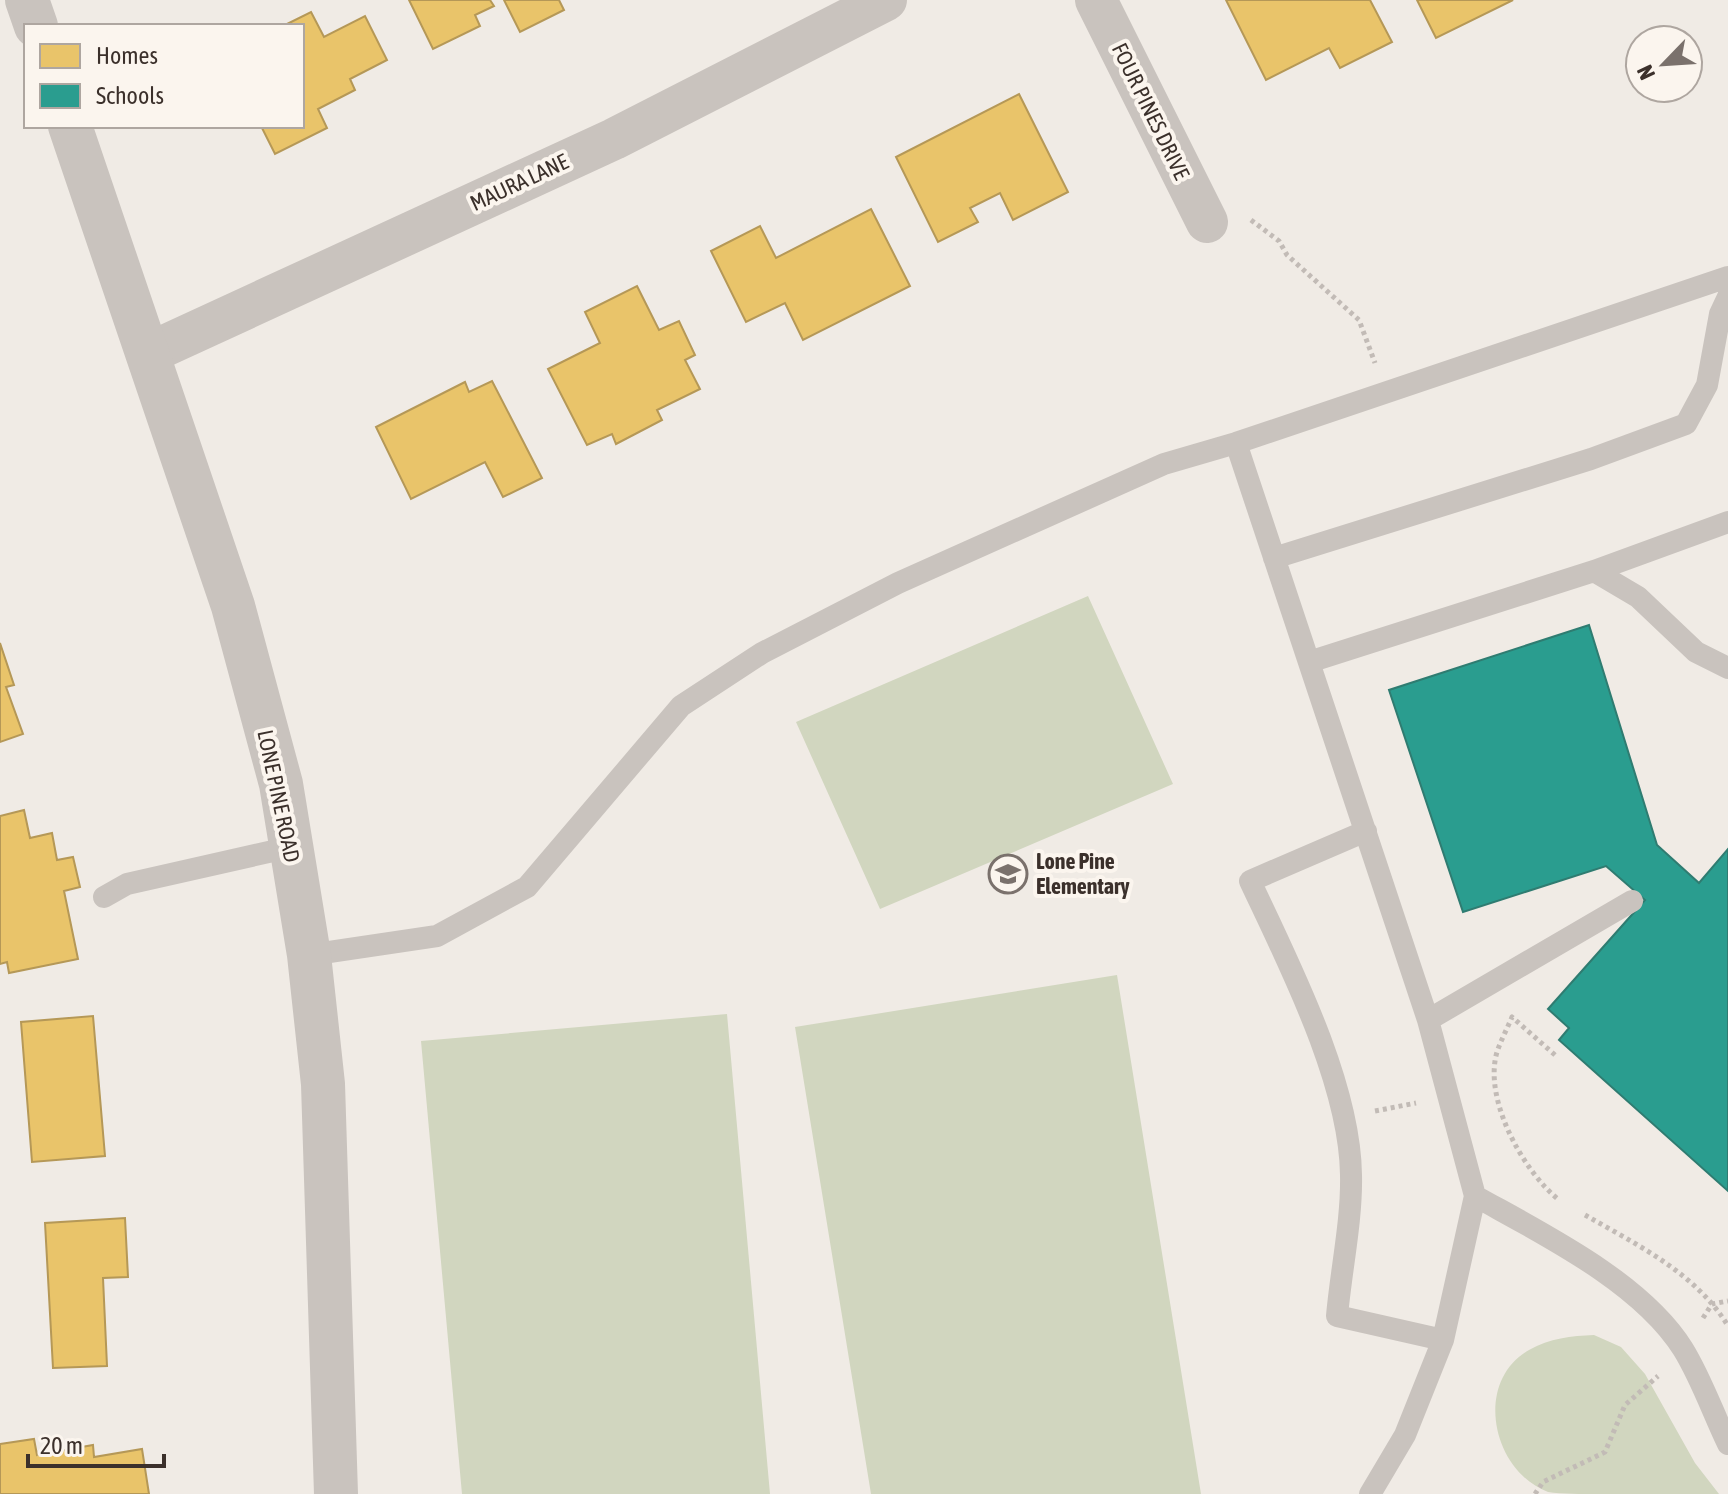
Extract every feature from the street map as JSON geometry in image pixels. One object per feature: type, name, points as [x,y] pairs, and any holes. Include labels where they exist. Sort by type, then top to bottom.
[{"type":"street","points":[[27,0],[35,24]]},
{"type":"street","name":"MAURA LANE","points":[[147,354],[614,139],[886,0]]},
{"type":"street","name":"FOUR PINES DRIVE","points":[[1096,0],[1204,218]]},
{"type":"street","name":"LONE PINE ROAD","points":[[71,128],[233,606],[281,784],[309,955],[323,1084],[336,1494]]},
{"type":"lane","points":[[309,955],[437,936],[527,887],[681,706],[762,653],[898,583],[1151,469],[1728,277]]},
{"type":"lane","points":[[1274,558],[1591,459],[1686,424],[1707,385],[1720,314],[1728,297]]},
{"type":"lane","points":[[1236,443],[1428,1020],[1475,1196],[1443,1340],[1405,1435],[1370,1494]]},
{"type":"lane","points":[[1309,662],[1594,571],[1728,522]]},
{"type":"lane","points":[[1594,571],[1638,597],[1696,652],[1728,668]]},
{"type":"lane","points":[[1366,831],[1250,881],[1326,1059],[1342,1116],[1351,1175],[1337,1316],[1443,1340]]},
{"type":"lane","points":[[104,897],[127,884],[291,847]]},
{"type":"lane","points":[[1428,1020],[1632,901]]},
{"type":"lane","points":[[1475,1196],[1608,1277],[1648,1307],[1683,1349],[1728,1444]]},
{"type":"path","points":[[1204,218],[1235,208],[1279,241],[1287,255],[1359,320],[1386,391]]},
{"type":"path","points":[[1555,1055],[1512,1017],[1496,1054],[1497,1089],[1505,1128],[1524,1162],[1556,1198],[1570,1206]]},
{"type":"path","points":[[1583,1214],[1673,1268],[1712,1304],[1728,1326]]},
{"type":"path","points":[[1535,1494],[1543,1482],[1605,1452],[1625,1405],[1648,1387],[1683,1349],[1712,1304],[1728,1301]]},
{"type":"green space","points":[[1088,596],[1173,784],[880,909],[796,722]]},
{"type":"green space","points":[[1117,975],[1201,1494],[871,1494],[795,1027]]},
{"type":"green space","points":[[727,1014],[770,1494],[462,1494],[421,1041]]},
{"type":"green space","points":[[1594,1335],[1621,1347],[1645,1374],[1695,1463],[1719,1494],[1548,1492],[1529,1481],[1514,1465],[1496,1425],[1500,1383],[1511,1364],[1529,1350],[1545,1343]]},
{"type":"building: Homes","points":[[409,0],[490,0],[494,6],[475,15],[480,26],[433,49]]},
{"type":"building: Homes","points":[[504,0],[559,0],[564,10],[520,32]]},
{"type":"building: Homes","points":[[1226,0],[1370,0],[1392,42],[1340,68],[1329,48],[1266,80]]},
{"type":"building: Homes","points":[[1417,0],[1513,0],[1436,38]]},
{"type":"building: Homes","points":[[311,12],[324,37],[365,16],[387,60],[350,79],[355,90],[318,109],[327,128],[275,154],[262,128],[304,128],[304,24],[287,24]]},
{"type":"building: Homes","points":[[1019,94],[1068,192],[1013,220],[1000,193],[970,208],[978,222],[938,242],[896,157]]},
{"type":"building: Homes","points":[[871,209],[910,286],[803,340],[785,303],[746,322],[711,251],[760,226],[776,258]]},
{"type":"building: Homes","points":[[637,286],[659,330],[679,321],[695,355],[685,360],[700,389],[657,410],[662,420],[616,444],[612,434],[587,445],[548,369],[600,343],[585,312]]},
{"type":"building: Homes","points":[[492,381],[542,478],[503,497],[485,462],[411,499],[376,427],[465,382],[469,392]]},
{"type":"building: Homes","points":[[0,643],[14,685],[6,687],[23,734],[0,742]]},
{"type":"building: Homes","points":[[24,810],[30,838],[52,833],[57,860],[73,857],[80,887],[64,891],[78,959],[9,973],[7,962],[0,964],[0,816]]},
{"type":"building: Homes","points":[[93,1016],[105,1156],[32,1162],[21,1022]]},
{"type":"building: Homes","points":[[125,1218],[128,1277],[103,1278],[107,1366],[53,1368],[45,1223]]},
{"type":"building: Homes","points":[[34,1439],[37,1455],[93,1445],[94,1457],[142,1449],[149,1494],[0,1494],[0,1444]]},
{"type":"building: Schools","points":[[1589,625],[1657,845],[1699,883],[1728,849],[1728,1191],[1559,1040],[1569,1028],[1548,1009],[1645,900],[1606,866],[1463,912],[1389,690]]},
{"type":"place","name":"Lone Pine Elementary","points":[[1008,874]]}]
